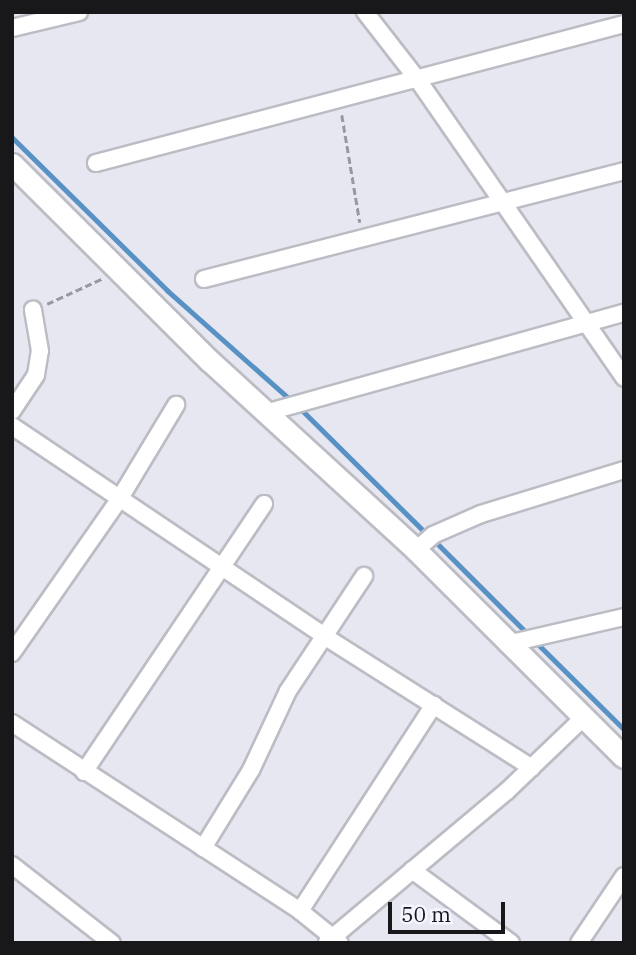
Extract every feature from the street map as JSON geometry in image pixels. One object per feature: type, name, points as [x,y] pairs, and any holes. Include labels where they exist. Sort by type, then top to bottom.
[{"type":"street","points":[[22,21],[79,12]]},
{"type":"street","points":[[365,12],[418,80],[624,379]]},
{"type":"street","points":[[96,163],[340,101],[624,24]]},
{"type":"street","points":[[12,164],[265,413],[416,550],[507,644],[623,755]]},
{"type":"street","points":[[204,279],[501,200],[624,171]]},
{"type":"street","points":[[12,411],[36,375],[40,351],[33,310]]},
{"type":"street","points":[[265,413],[624,313]]},
{"type":"street","points":[[12,653],[120,498],[176,405]]},
{"type":"street","points":[[12,426],[224,565],[324,636],[532,768]]},
{"type":"street","points":[[416,550],[433,535],[481,514],[624,471]]},
{"type":"street","points":[[84,772],[264,505]]},
{"type":"street","points":[[203,848],[250,770],[288,691],[364,576]]},
{"type":"street","points":[[507,644],[624,617]]},
{"type":"street","points":[[300,911],[434,705]]},
{"type":"street","points":[[12,723],[300,911],[333,941],[532,768],[583,718]]},
{"type":"street","points":[[12,865],[112,943]]},
{"type":"street","points":[[412,870],[511,943]]},
{"type":"street","points":[[579,943],[624,876]]},
{"type":"path","points":[[340,101],[362,239]]},
{"type":"path","points":[[33,310],[122,270]]},
{"type":"waterway","points":[[12,137],[168,291],[292,401]]},
{"type":"waterway","points":[[299,407],[427,534]]},
{"type":"waterway","points":[[434,540],[529,635]]},
{"type":"waterway","points":[[535,641],[624,729]]}]
